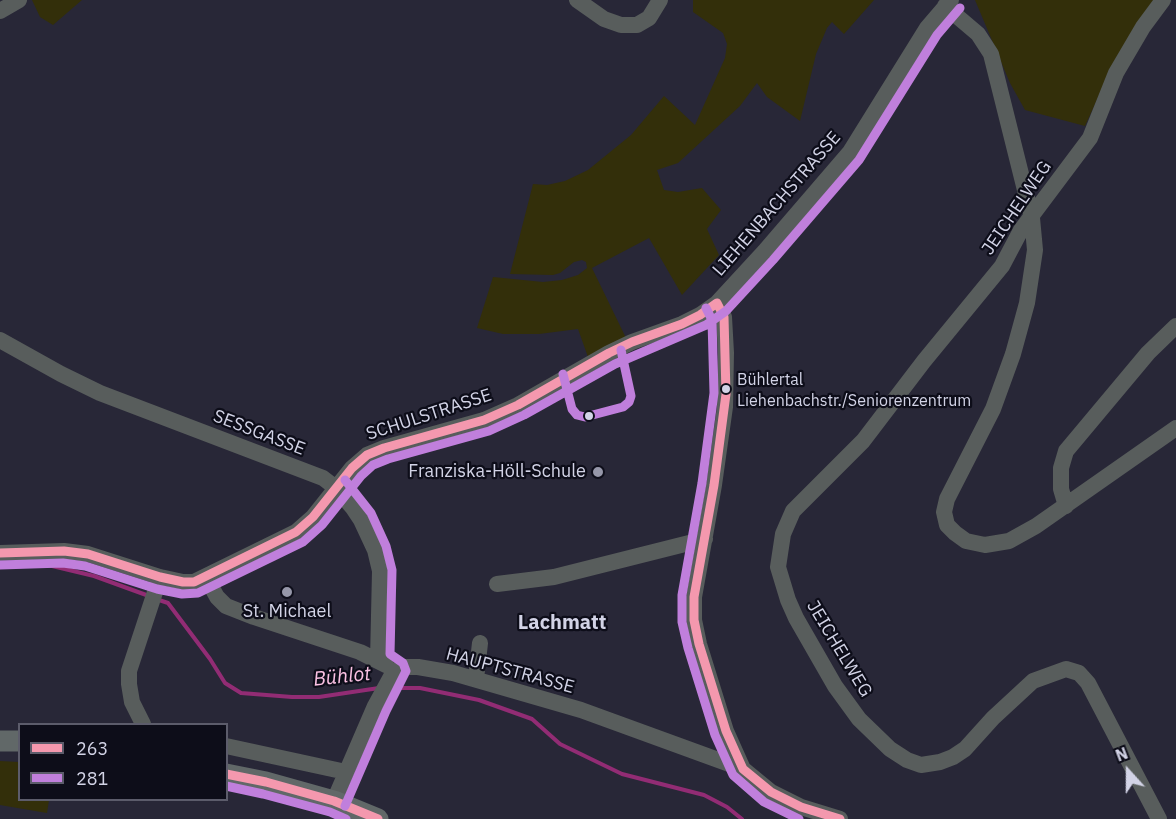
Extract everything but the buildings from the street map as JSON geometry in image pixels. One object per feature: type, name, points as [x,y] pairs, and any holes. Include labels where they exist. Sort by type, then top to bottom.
[{"type":"main road","points":[[0,741],[18,741]]},
{"type":"main road","points":[[228,774],[266,782],[334,801],[378,819]]},
{"type":"street","points":[[0,11],[19,0]]},
{"type":"street","points":[[578,0],[604,19],[621,25],[637,25],[649,18],[660,0]]},
{"type":"street","name":"JEICHELWEG","points":[[1159,819],[1088,683],[1079,673],[1066,669],[1033,681],[993,718],[965,749],[953,757],[921,765],[907,760],[890,749],[859,719],[835,686],[796,618],[778,567],[783,534],[794,511],[855,449],[886,413],[924,361],[1002,266],[1022,230],[1090,138],[1116,73],[1143,27],[1163,0]]},
{"type":"street","points":[[948,3],[978,34],[991,54],[1032,218],[1035,250],[1027,303],[1012,354],[993,409],[947,499],[944,512],[947,525],[966,541],[985,545],[1009,541],[1066,506],[1176,428]]},
{"type":"street","name":"LIEHENBACHSTRASSE","points":[[742,769],[726,731],[699,644],[694,620],[694,597],[721,441],[725,400],[724,317],[717,303],[850,152],[927,28],[948,3]]},
{"type":"street","name":"SCHULSTRASSE","points":[[206,577],[296,532],[313,517],[352,468],[367,455],[384,448],[484,420],[518,405],[593,361],[632,342],[682,324],[717,303]]},
{"type":"street","points":[[1066,506],[1061,468],[1066,451],[1148,353],[1176,326]]},
{"type":"street","name":"SESSGASSE","points":[[0,340],[100,393],[323,478],[336,488],[361,520],[375,550],[380,571],[378,660]]},
{"type":"street","points":[[497,584],[554,577],[705,539]]},
{"type":"street","points":[[0,553],[64,551],[88,554],[158,582],[194,582],[206,577],[217,597],[226,606],[378,660],[391,675],[375,706],[334,801]]},
{"type":"street","points":[[142,723],[132,702],[129,677],[158,582]]},
{"type":"street","points":[[476,680],[480,642]]},
{"type":"street","name":"HAUPTSTRASSE","points":[[391,675],[404,667],[453,673],[580,710],[742,769],[771,792],[801,807],[840,819]]},
{"type":"street","points":[[228,746],[346,772]]},
{"type":"shaded area","points":[[32,0],[82,0],[53,25],[40,17]]},
{"type":"shaded area","points":[[693,0],[874,0],[844,34],[832,22],[827,28],[816,54],[800,121],[767,97],[757,83],[740,106],[678,163],[657,170],[664,190],[678,192],[702,188],[721,210],[707,229],[719,255],[682,295],[649,238],[592,268],[626,338],[588,357],[578,329],[539,334],[503,334],[477,328],[493,277],[543,282],[578,275],[587,268],[586,262],[582,260],[574,262],[560,273],[553,275],[510,274],[533,184],[547,185],[565,181],[588,170],[631,135],[664,96],[695,125],[725,58],[727,44],[723,33],[693,12]]},
{"type":"shaded area","points":[[975,0],[1154,0],[1116,58],[1085,126],[1025,110],[1010,83]]},
{"type":"shaded area","points":[[0,761],[18,762],[18,801],[49,801],[47,813],[0,805]]},
{"type":"waterway","name":"Bühlot","points":[[0,567],[48,565],[94,576],[149,596]]},
{"type":"waterway","name":"Bühlot","points":[[156,599],[168,603],[225,683],[241,693],[319,697],[379,688]]},
{"type":"waterway","name":"Bühlot","points":[[389,688],[420,688],[479,700],[532,719],[560,744],[622,774],[704,795],[727,807],[742,819]]},
{"type":"transit line","name":"281","points":[[0,565],[63,563],[85,566],[157,589],[182,594],[198,593],[303,542],[322,525],[361,476],[373,465],[489,431],[524,415],[615,364],[706,325],[726,311],[859,160],[937,35],[960,8]]},
{"type":"transit line","name":"263","points":[[717,303],[724,317],[726,394],[714,485],[694,597],[694,620],[699,644],[726,731],[743,769],[771,792],[801,807],[840,819]]},
{"type":"transit line","name":"263","points":[[0,553],[64,551],[88,554],[160,577],[194,582],[296,532],[313,517],[352,468],[367,455],[384,448],[484,420],[518,405],[609,353],[682,324],[717,303]]},
{"type":"transit line","name":"281","points":[[706,308],[712,320],[714,393],[702,483],[682,595],[682,622],[715,735],[733,775],[764,802],[799,819]]},
{"type":"transit line","name":"281","points":[[563,374],[572,409],[577,415],[585,417],[623,407],[629,402],[631,396],[621,350]]},
{"type":"transit line","name":"281","points":[[345,480],[371,513],[386,546],[392,570],[390,654],[403,663],[406,671],[345,806]]},
{"type":"transit line","name":"263","points":[[228,774],[266,782],[334,801],[378,819]]},
{"type":"transit line","name":"281","points":[[228,786],[330,812],[346,819]]},
{"type":"place","name":"Bühlertal Liehenbachstr./Seniorenzentrum","points":[[726,389]]},
{"type":"place","name":"Franziska-Höll-Schule","points":[[598,472]]},
{"type":"place","name":"St. Michael","points":[[287,592]]},
{"type":"district","name":"Lachmatt","points":[[562,623]]}]
